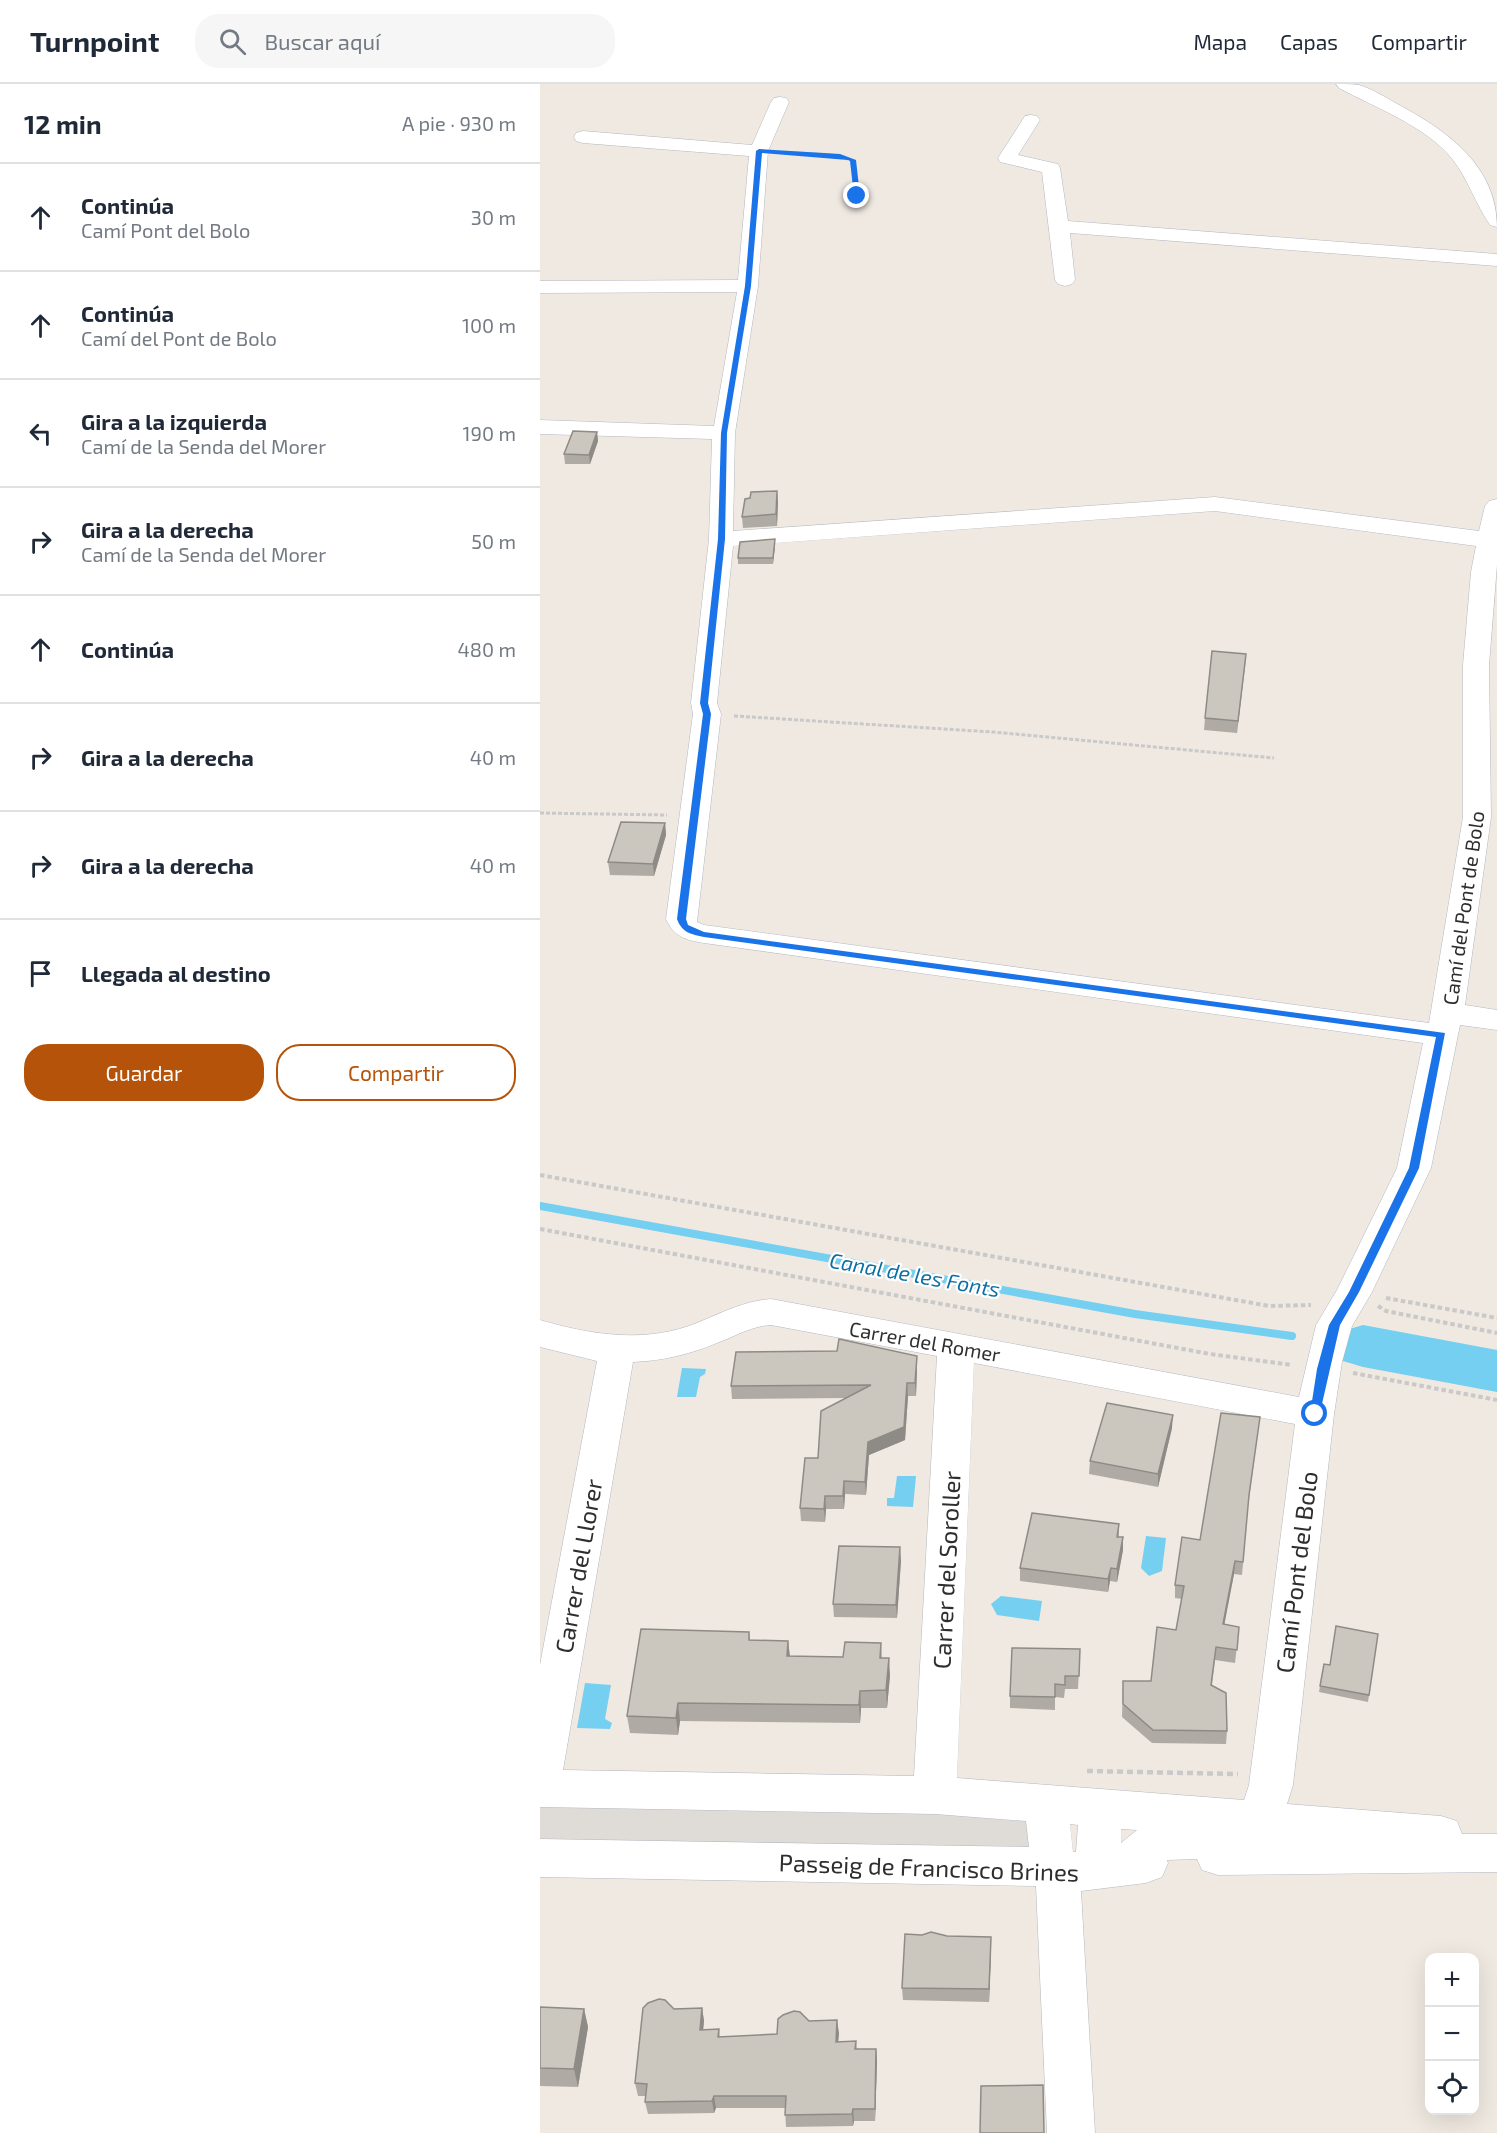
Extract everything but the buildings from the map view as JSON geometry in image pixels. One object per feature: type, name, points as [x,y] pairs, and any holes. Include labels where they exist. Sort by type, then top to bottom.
[{"type":"street","points":[[1345,84],[1440,138],[1460,155],[1497,221]]},
{"type":"street","points":[[780,102],[759,151],[748,286],[724,433],[721,539],[704,703],[707,714],[681,919],[684,927],[690,931],[1445,1024],[1497,1020]]},
{"type":"street","points":[[1031,120],[1007,158],[1051,168],[1065,280]]},
{"type":"street","points":[[583,137],[759,151]]},
{"type":"street","points":[[1059,226],[1497,260]]},
{"type":"street","points":[[540,287],[748,286]]},
{"type":"street","points":[[540,427],[724,433]]},
{"type":"street","points":[[721,539],[1215,504],[1490,540]]},
{"type":"street","name":"Camí del Pont de Bolo","points":[[1327,1352],[1414,1168],[1445,1024],[1477,817],[1478,748],[1486,684],[1484,572],[1497,506]]},
{"type":"street","name":"Carrer del Romer","points":[[540,1333],[588,1348],[617,1350],[656,1346],[699,1336],[757,1312],[771,1312],[1315,1414]]},
{"type":"street","name":"Carrer del Soroller","points":[[935,1795],[956,1346]]},
{"type":"street","name":"Carrer del Llorer","points":[[540,1781],[617,1350]]},
{"type":"street","name":"Camí Pont del Bolo","points":[[1260,1819],[1270,1785],[1315,1414],[1327,1352]]},
{"type":"street","points":[[540,1788],[935,1795],[1260,1819],[1497,1840]]},
{"type":"street","points":[[1046,1804],[1083,1869]]},
{"type":"street","points":[[1071,2133],[1083,1869],[1100,1808]]},
{"type":"street","points":[[1083,1869],[1155,1842],[1185,1839],[1238,1844],[1249,1837],[1260,1819]]},
{"type":"street","name":"Passeig de Francisco Brines","points":[[540,1858],[1083,1869],[1206,1856],[1497,1853]]},
{"type":"path","points":[[759,151],[850,158],[853,160],[857,196]]},
{"type":"path","points":[[707,714],[993,732],[1274,758]]},
{"type":"path","points":[[540,813],[694,816]]},
{"type":"path","points":[[540,1175],[1269,1306],[1307,1306],[1354,1292],[1497,1318]]},
{"type":"path","points":[[540,1229],[1210,1354],[1327,1352],[1497,1400]]},
{"type":"path","points":[[1354,1292],[1386,1311],[1497,1333]]},
{"type":"shaded area","points":[[540,1805],[1028,1814],[1028,1857],[540,1849]]},
{"type":"water","points":[[682,1368],[706,1369],[705,1374],[700,1377],[696,1397],[677,1397]]},
{"type":"water","points":[[897,1476],[916,1476],[913,1507],[887,1506],[887,1498],[894,1498]]},
{"type":"water","points":[[1146,1536],[1166,1538],[1162,1571],[1149,1576],[1141,1568]]},
{"type":"water","points":[[1001,1596],[1042,1601],[1039,1621],[997,1615],[991,1604]]},
{"type":"water","points":[[585,1683],[611,1685],[605,1719],[612,1723],[610,1729],[577,1728]]},
{"type":"waterway","name":"Canal de les Fonts","points":[[540,1206],[1135,1314],[1292,1336]]},
{"type":"waterway","name":"Canal de les Fonts","points":[[1363,1346],[1497,1371]]},
{"type":"route","points":[[857,196],[853,160],[850,158],[759,151],[748,286],[724,433],[721,539],[704,703],[707,714],[681,919],[684,927],[704,934],[1441,1035],[1414,1168],[1354,1292],[1334,1325],[1315,1414]]}]
